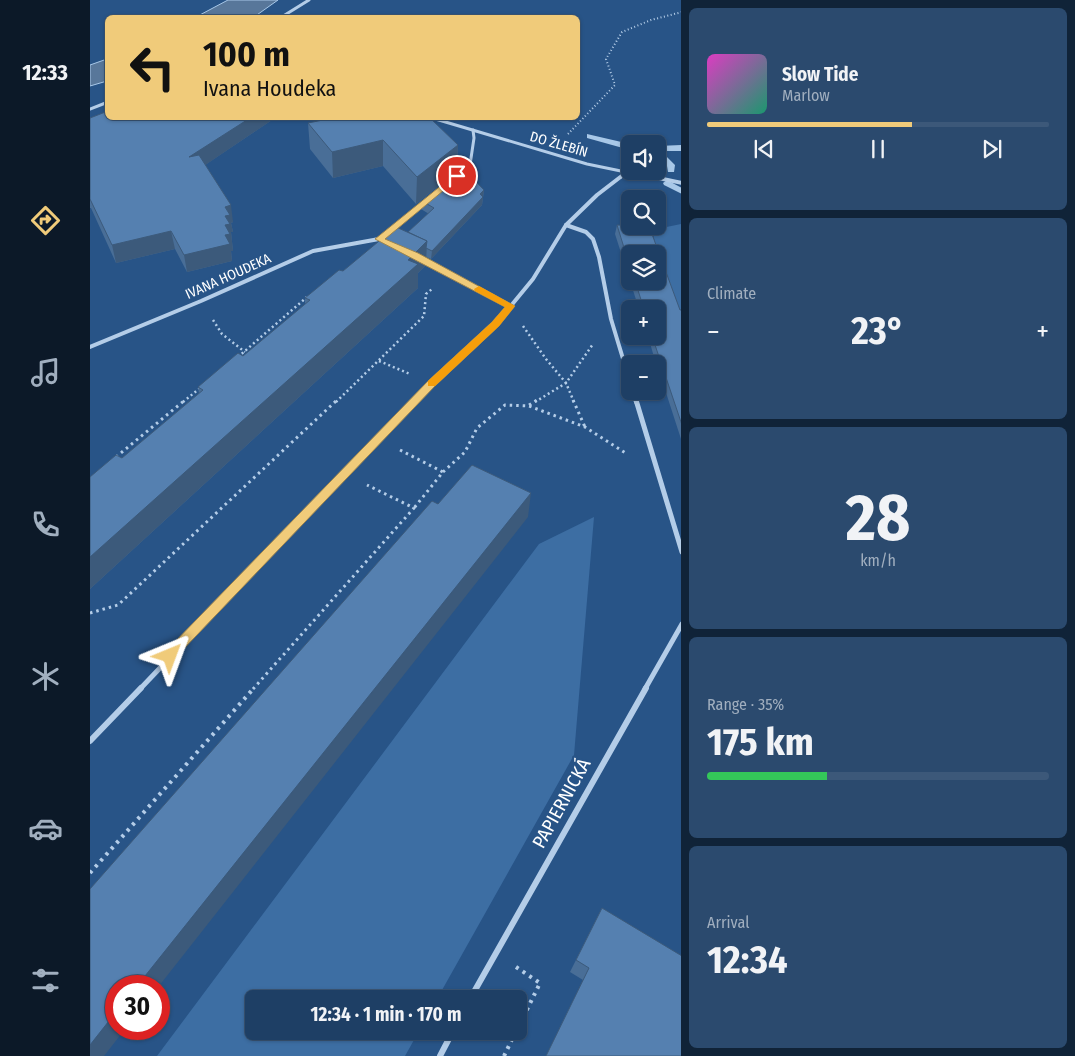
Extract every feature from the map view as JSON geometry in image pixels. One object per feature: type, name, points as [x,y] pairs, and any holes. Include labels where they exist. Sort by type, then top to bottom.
[{"type":"street","points":[[285,15],[310,0]]},
{"type":"street","points":[[90,108],[105,103]]},
{"type":"street","name":"DO ŽLEBÍN","points":[[439,120],[587,164],[621,172]]},
{"type":"street","points":[[457,176],[470,165],[474,138],[473,130]]},
{"type":"street","points":[[90,741],[432,383],[496,324],[533,279],[566,225],[597,195],[621,177]]},
{"type":"street","name":"DO ŽLEBÍN","points":[[664,180],[681,183]]},
{"type":"street","name":"IVANA HOUDEKA","points":[[90,347],[202,301],[313,251],[379,239],[431,199]]},
{"type":"street","points":[[566,225],[586,232],[593,239],[599,257],[611,319],[622,355]]},
{"type":"street","points":[[379,239],[388,243]]},
{"type":"street","points":[[415,255],[511,306]]},
{"type":"street","points":[[636,400],[681,552]]},
{"type":"street","name":"PAPIERNICKÁ","points":[[475,990],[681,624]]},
{"type":"street","points":[[440,1056],[448,1040]]},
{"type":"path","points":[[563,137],[578,125],[615,85],[606,59],[622,32],[651,20],[681,12]]},
{"type":"path","points":[[90,614],[118,605],[379,361],[424,316],[426,294]]},
{"type":"path","points":[[237,358],[309,296]]},
{"type":"path","points":[[202,301],[210,312],[215,328],[245,352]]},
{"type":"path","points":[[511,306],[546,359],[566,383],[585,427]]},
{"type":"path","points":[[529,406],[566,383],[611,319]]},
{"type":"path","points":[[379,361],[398,370]]},
{"type":"path","points":[[113,459],[206,383]]},
{"type":"path","points":[[90,873],[414,508],[443,472],[465,452],[477,428],[504,405],[529,406],[585,427],[658,475]]},
{"type":"path","points":[[378,439],[443,472]]},
{"type":"path","points":[[346,475],[414,508]]},
{"type":"path","points":[[496,953],[540,983],[527,1010]]},
{"type":"path","points":[[504,1056],[512,1040]]},
{"type":"shaded area","points":[[228,0],[278,0],[257,15],[200,15]]},
{"type":"shaded area","points":[[105,60],[105,82],[90,86],[90,65]]},
{"type":"shaded area","points":[[681,224],[681,320],[666,278],[666,245],[656,245],[653,235],[666,235],[666,227]]},
{"type":"shaded area","points":[[594,517],[574,755],[442,990],[245,990],[245,1040],[414,1040],[405,1056],[157,1056],[170,1040],[539,544]]},
{"type":"building","points":[[105,112],[105,120],[247,120],[189,157],[199,155],[231,205],[225,207],[230,215],[225,216],[230,224],[225,225],[230,234],[225,235],[230,244],[184,255],[171,231],[112,245],[90,199],[90,118]]},
{"type":"building","points":[[323,120],[432,120],[458,145],[417,177],[383,140],[332,152],[308,123]]},
{"type":"building","points":[[463,168],[484,190],[480,194],[483,197],[432,251],[426,248],[427,241],[408,232],[434,208],[422,201]]},
{"type":"building","points":[[617,225],[621,225],[621,235],[652,235],[656,245],[623,245]]},
{"type":"building","points":[[396,227],[427,241],[408,260],[418,264],[90,557],[90,477],[116,455],[122,458],[203,390],[198,387],[238,353],[243,356],[310,300],[305,298],[339,270],[343,271]]},
{"type":"building","points":[[666,272],[681,310],[681,422],[666,378],[666,355],[658,355],[655,345],[666,345],[666,300],[641,300],[638,290],[666,290]]},
{"type":"building","points":[[472,465],[531,493],[146,975],[105,975],[105,1026],[90,1045],[90,889],[432,501],[438,504]]},
{"type":"building","points":[[602,908],[681,955],[681,1056],[546,1056],[589,968],[576,960]]},
{"type":"waterway","points":[[590,136],[621,145]]},
{"type":"waterway","points":[[666,148],[681,148]]},
{"type":"waterway","points":[[666,160],[671,165],[671,170]]},
{"type":"waterway","points":[[667,183],[681,191]]},
{"type":"slow traffic","points":[[431,383],[496,324],[511,306],[479,289]]},
{"type":"route","points":[[170,656],[346,475],[432,383],[496,324],[511,306],[415,255],[379,239],[431,199],[457,176]]}]
